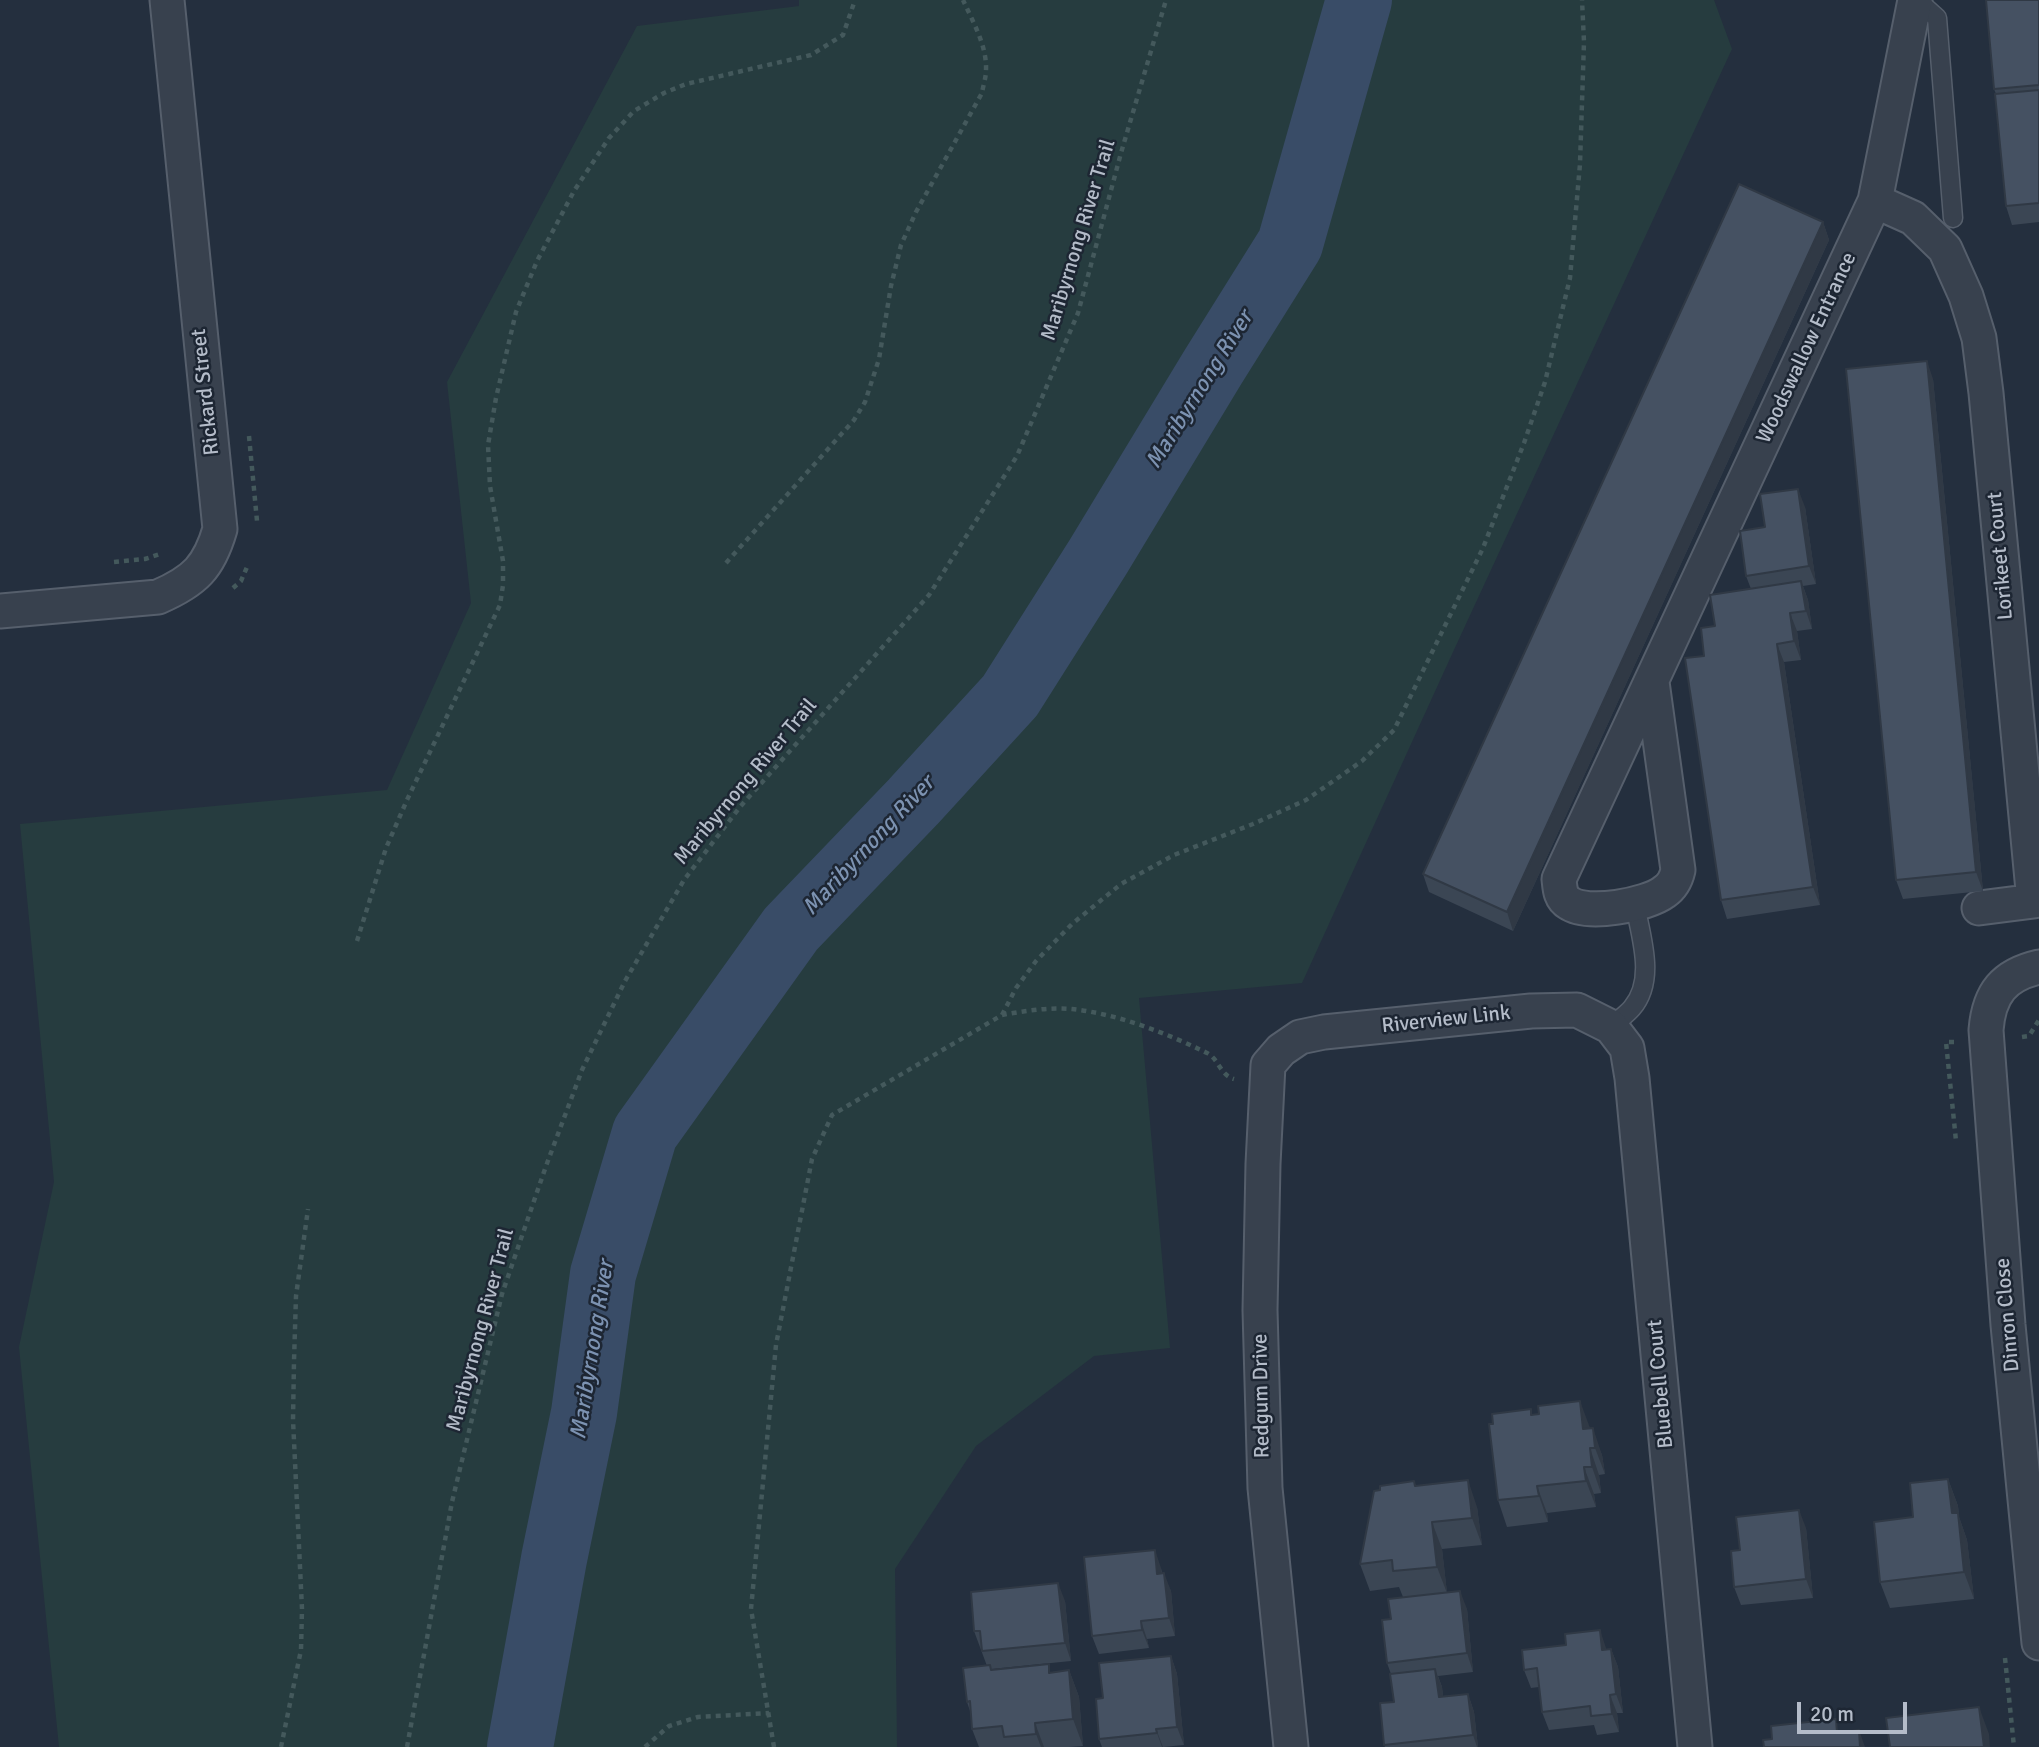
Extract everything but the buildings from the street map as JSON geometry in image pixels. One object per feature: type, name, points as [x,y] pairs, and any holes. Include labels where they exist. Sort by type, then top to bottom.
[{"type":"street","name":"Rickard Street","points":[[0,611],[158,597],[180,587],[202,569],[214,549],[220,528],[167,0]]},
{"type":"street","name":"Woodswallow Entrance","points":[[1652,682],[1678,870],[1675,881],[1666,891],[1651,900],[1635,905],[1589,908],[1569,904],[1560,894],[1559,879],[1875,201],[1916,0]]},
{"type":"street","name":"Lorikeet Court","points":[[1875,201],[1913,218],[1945,249],[1966,296],[1979,338],[2034,901],[1979,908]]},
{"type":"street","name":"Dinron Close","points":[[2039,967],[2020,971],[1997,989],[1988,1012],[1986,1030],[2008,1325],[2039,1643]]},
{"type":"street","name":"Riverview Link","points":[[1281,1050],[1300,1037],[1324,1032],[1531,1012],[1577,1010],[1611,1027]]},
{"type":"street","name":"Bluebell Court","points":[[1611,1027],[1627,1048],[1632,1079],[1695,1747]]},
{"type":"street","name":"Redgum Drive","points":[[1281,1050],[1268,1065],[1260,1310],[1265,1488],[1291,1747]]},
{"type":"lane","points":[[1916,0],[1937,18],[1953,218]]},
{"type":"lane","points":[[1611,1027],[1633,1007],[1643,987],[1645,963],[1635,905]]},
{"type":"path","points":[[357,941],[386,848],[500,605],[503,561],[490,485],[490,433],[504,356],[516,312],[537,261],[568,202],[609,138],[634,111],[664,93],[686,84],[811,55],[843,35],[855,0]]},
{"type":"path","points":[[726,564],[854,420],[865,402],[879,359],[901,245],[916,212],[982,93],[986,72],[985,57],[963,0]]},
{"type":"path","name":"Maribyrnong River Trail","points":[[407,1747],[452,1502],[502,1294],[582,1070],[625,981],[684,880],[740,807],[929,595],[1017,456],[1078,313],[1121,153],[1167,0]]},
{"type":"path","points":[[1002,1015],[1016,988],[1036,961],[1072,924],[1121,884],[1174,855],[1306,800],[1362,761],[1394,730],[1483,548],[1545,382],[1570,278],[1580,164],[1584,42],[1582,0]]},
{"type":"path","points":[[106,563],[145,559],[166,551]]},
{"type":"path","points":[[774,1747],[751,1609],[776,1345],[812,1159],[832,1115],[1002,1015],[1028,1010],[1072,1009],[1115,1018],[1172,1037],[1211,1055],[1226,1076],[1241,1081],[1265,1112]]},
{"type":"path","points":[[281,1747],[301,1650],[302,1609],[293,1420],[293,1361],[296,1296],[308,1209]]},
{"type":"path","points":[[645,1747],[669,1726],[698,1717],[769,1713]]},
{"type":"green space","points":[[799,0],[1714,0],[1732,49],[1302,983],[1139,998],[1170,1348],[1094,1356],[976,1446],[895,1569],[897,1747],[59,1747],[19,1347],[54,1182],[20,824],[387,790],[471,603],[447,382],[637,26],[799,6]]},
{"type":"waterway","name":"Maribyrnong River","points":[[520,1747],[584,1413],[603,1274],[645,1133],[791,929],[1010,696],[1098,557],[1290,244],[1359,0]]}]
